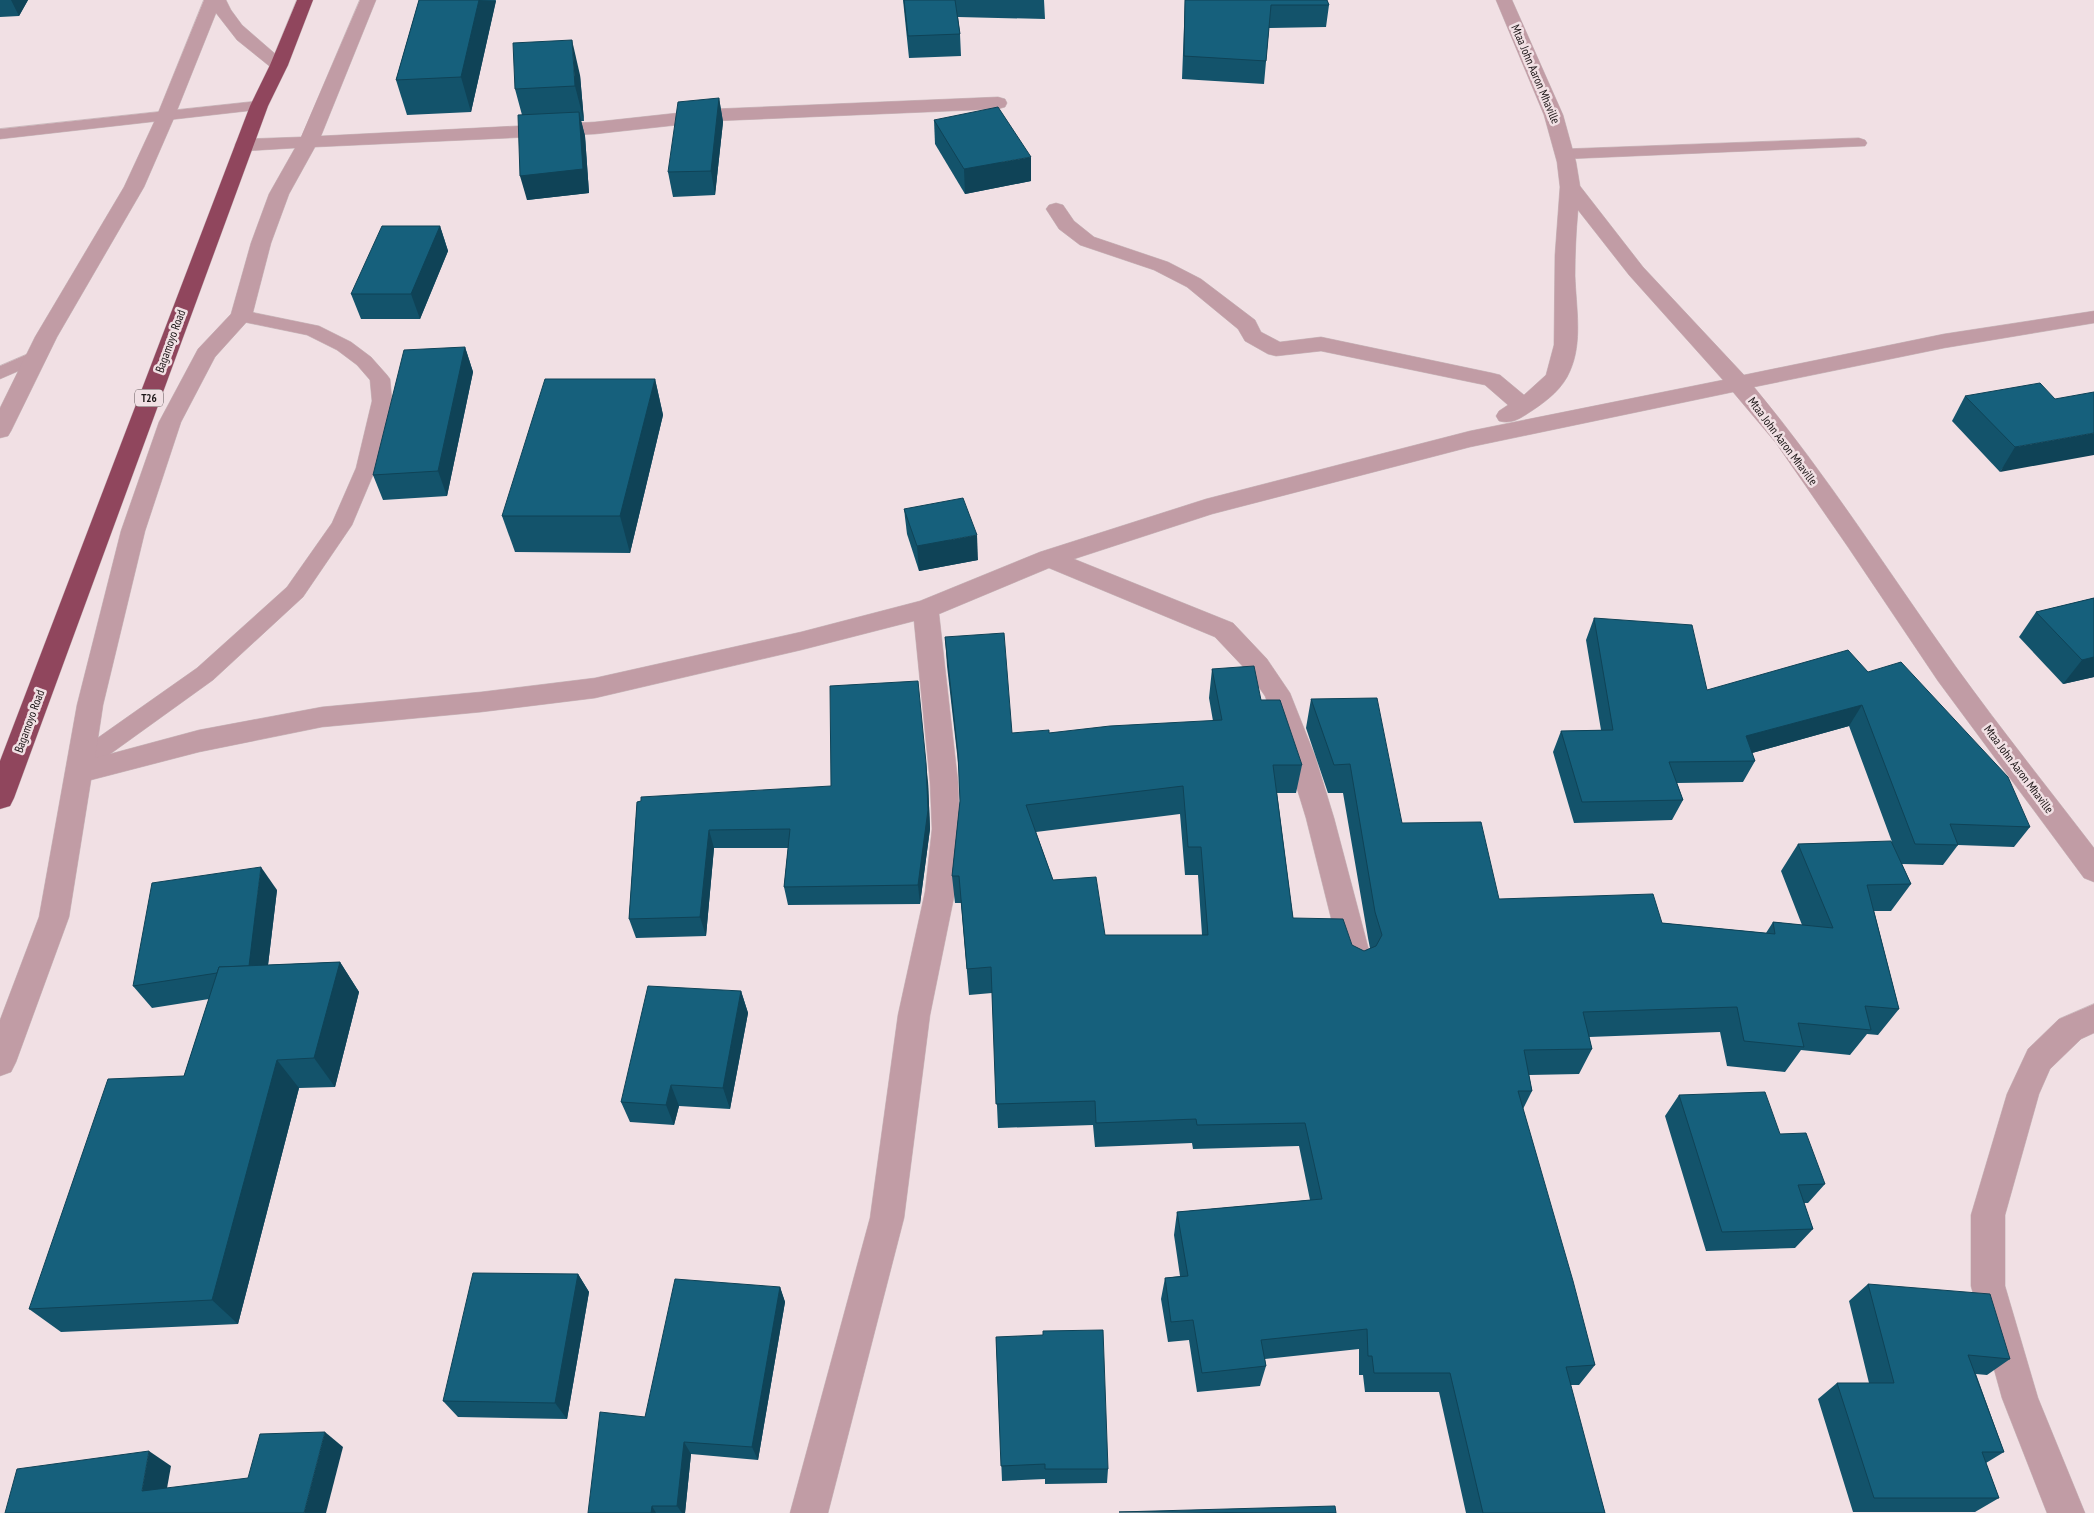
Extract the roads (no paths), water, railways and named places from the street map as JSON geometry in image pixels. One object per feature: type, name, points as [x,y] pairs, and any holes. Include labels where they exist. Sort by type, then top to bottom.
[{"type":"highway","name":"Bagamoyo Road","points":[[0,798],[244,145],[305,0]]},
{"type":"street","points":[[0,431],[36,356],[134,187],[165,118],[212,0]]},
{"type":"street","points":[[218,0],[222,13],[235,29],[279,65]]},
{"type":"street","points":[[0,1062],[54,917],[90,705],[133,532],[170,422],[206,354],[241,316],[261,243],[279,194],[309,141],[368,0]]},
{"type":"street","name":"Mtaa John Aaron Mhaville","points":[[1504,0],[1559,126],[1570,187],[1636,271],[1739,384],[1784,438],[1857,541],[1947,674],[2094,870]]},
{"type":"street","points":[[244,145],[595,128],[714,115],[998,103]]},
{"type":"street","points":[[1470,439],[1524,406],[1547,388],[1558,371],[1564,350],[1566,326],[1565,263],[1570,187]]},
{"type":"street","points":[[1056,210],[1066,225],[1087,241],[1161,266],[1194,283],[1241,320],[1253,336],[1262,343],[1276,348],[1321,344],[1492,380],[1524,406]]},
{"type":"street","points":[[79,768],[199,741],[322,717],[481,702],[594,688],[801,642],[926,609],[1049,558],[1206,507],[1470,439],[1944,340],[2094,317]]},
{"type":"street","points":[[1049,558],[1224,630],[1258,666],[1278,693],[1301,756],[1320,818],[1357,962]]},
{"type":"street","points":[[809,1513],[887,1218],[914,1015],[940,892],[946,829],[944,782],[926,609]]},
{"type":"street","points":[[2066,1513],[2020,1398],[1988,1286],[1988,1215],[2023,1094],[2039,1059],[2070,1030],[2094,1018]]},
{"type":"lane","points":[[0,134],[55,126],[165,118],[259,106]]},
{"type":"lane","points":[[1565,154],[1859,144]]},
{"type":"lane","points":[[79,768],[205,674],[295,592],[342,525],[366,468],[382,401],[380,379],[364,361],[344,346],[312,330],[241,316]]},
{"type":"lane","points":[[0,373],[36,356]]}]
